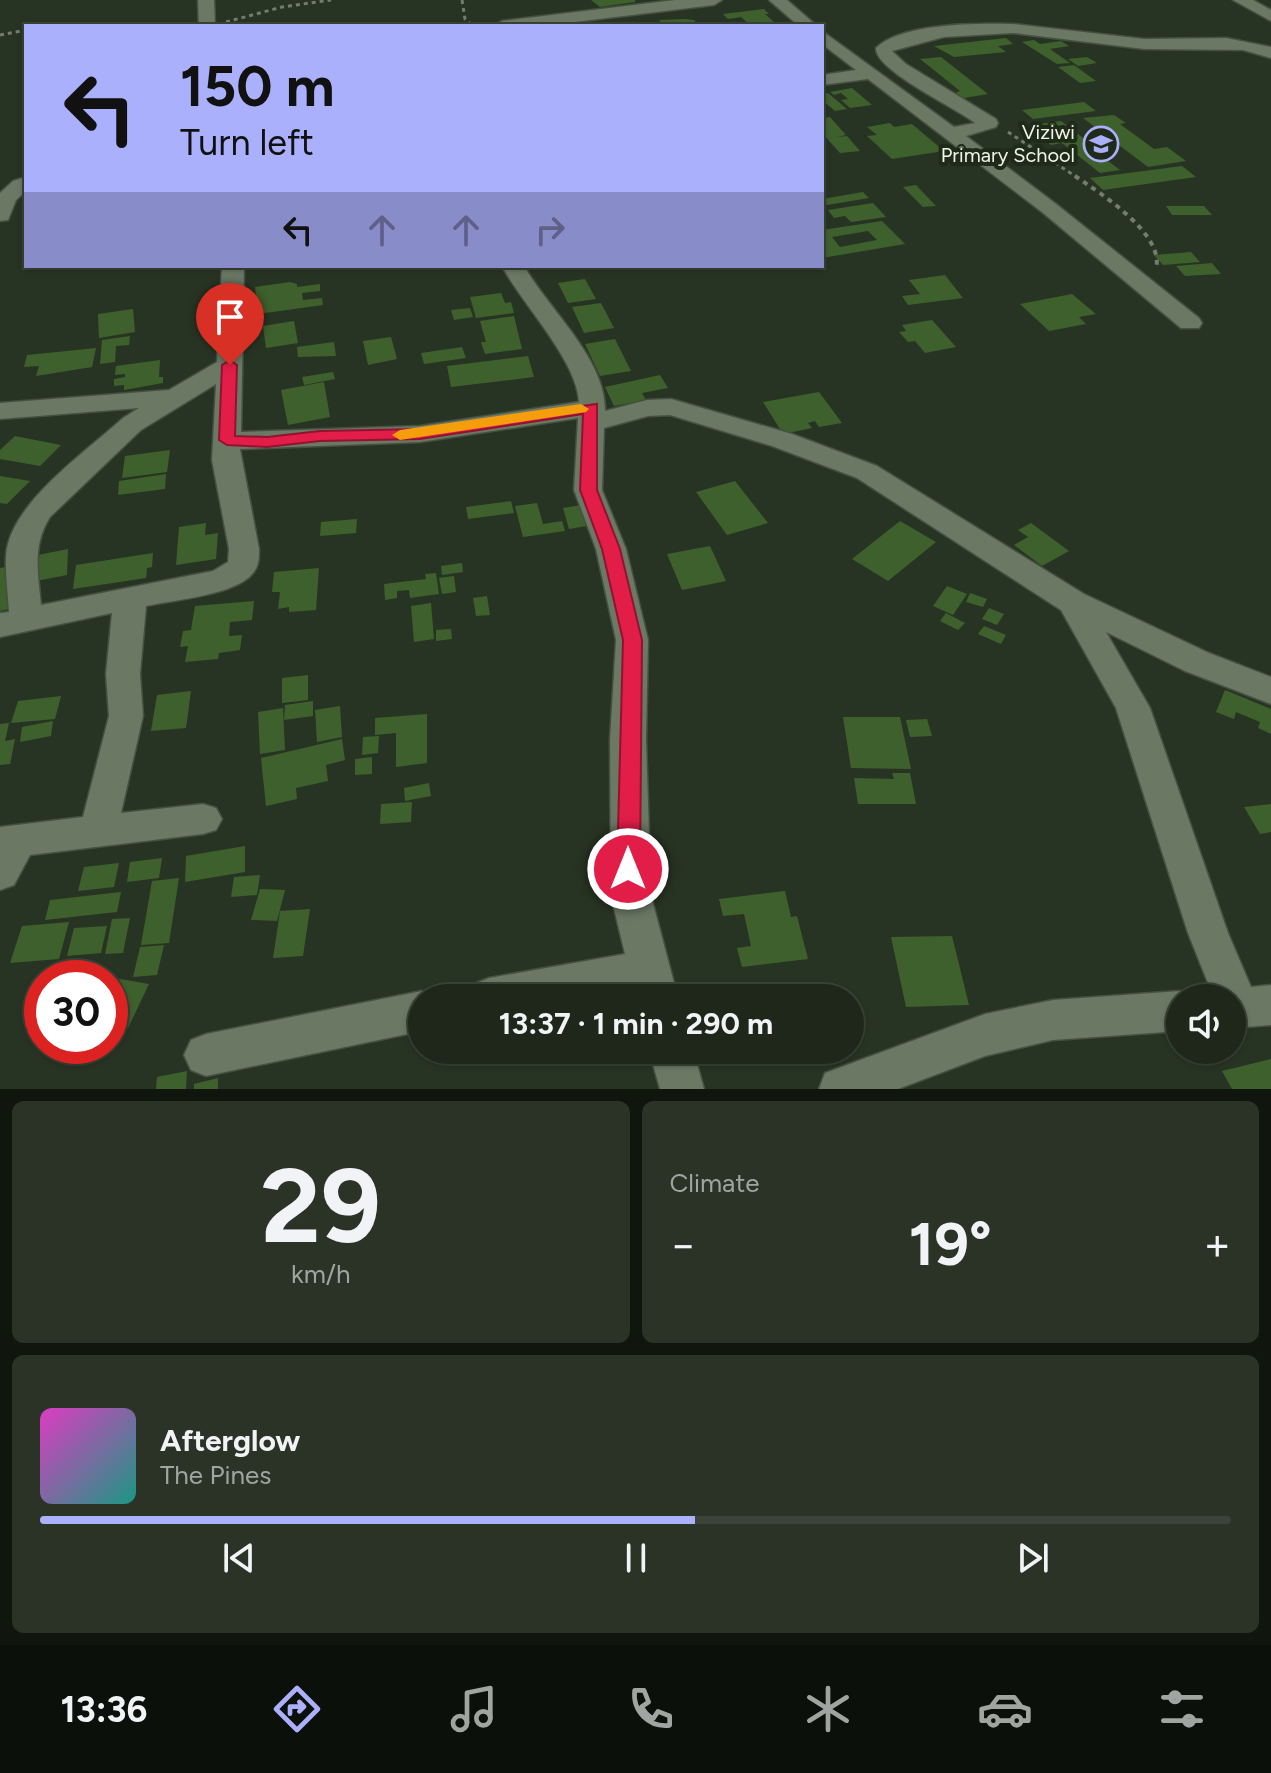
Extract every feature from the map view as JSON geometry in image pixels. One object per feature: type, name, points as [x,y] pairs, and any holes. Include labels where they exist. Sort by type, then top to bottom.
[{"type":"street","points":[[206,0],[214,24]]},
{"type":"street","points":[[518,24],[714,0]]},
{"type":"street","points":[[777,0],[807,24]]},
{"type":"street","points":[[1241,0],[1271,16]]},
{"type":"street","points":[[950,133],[980,128],[989,123],[900,68],[883,53],[884,48],[901,41],[945,33],[1009,29],[1052,30],[1146,44],[1242,44],[1271,53]]},
{"type":"street","points":[[824,38],[868,74],[1049,208],[1190,323]]},
{"type":"street","points":[[824,80],[868,74]]},
{"type":"street","points":[[0,215],[3,203],[12,190],[24,184]]},
{"type":"street","points":[[230,365],[126,429],[98,459],[40,510],[28,528],[21,555],[13,622],[219,580],[234,574],[243,565],[244,549],[226,460],[229,405],[233,268]]},
{"type":"street","points":[[514,268],[570,347],[585,378],[592,416],[588,490],[611,549],[632,640],[628,869],[631,896],[654,983]]},
{"type":"street","points":[[0,411],[178,398],[229,405]]},
{"type":"street","points":[[227,440],[267,442],[320,436],[420,434],[647,408],[671,407],[706,415],[867,472],[1073,602],[1197,662],[1271,691]]},
{"type":"street","points":[[98,831],[126,716],[123,674],[127,616],[132,599]]},
{"type":"street","points":[[1073,602],[1133,708],[1208,933],[1248,1008]]},
{"type":"street","points":[[6,853],[98,831],[203,819]]},
{"type":"street","points":[[841,1089],[985,1035],[1053,1020],[1166,1012]]},
{"type":"street","points":[[206,1055],[408,1014]]},
{"type":"street","points":[[675,1064],[682,1089]]},
{"type":"path","points":[[214,24],[252,17],[282,7],[331,0]]},
{"type":"path","points":[[462,0],[465,19],[471,24]]},
{"type":"path","points":[[246,24],[252,17]]},
{"type":"path","points":[[0,35],[24,30]]},
{"type":"path","points":[[989,123],[1012,135],[1094,191],[1153,244],[1159,259],[1150,291]]},
{"type":"building","points":[[591,0],[635,0],[635,2],[600,7]]},
{"type":"building","points":[[764,9],[775,23],[749,24],[741,17],[728,19],[723,14]]},
{"type":"building","points":[[685,19],[694,20],[697,24],[662,24],[659,20]]},
{"type":"building","points":[[1006,38],[1013,44],[998,46],[1006,52],[954,57],[934,46]]},
{"type":"building","points":[[1034,40],[1040,44],[1061,41],[1069,46],[1050,49],[1070,63],[1057,64],[1022,42]]},
{"type":"building","points":[[941,57],[988,94],[964,98],[955,93],[960,91],[920,59]]},
{"type":"building","points":[[1087,57],[1097,63],[1078,66],[1068,59]]},
{"type":"building","points":[[1074,65],[1096,81],[1080,83],[1058,67]]},
{"type":"building","points":[[852,88],[872,105],[850,108],[841,100],[848,99],[841,93],[834,95],[830,92]]},
{"type":"building","points":[[828,93],[847,109],[835,111],[824,102],[824,94]]},
{"type":"building","points":[[1084,102],[1096,111],[1033,119],[1022,110]]},
{"type":"building","points":[[1114,115],[1126,123],[1120,124],[1154,149],[1167,147],[1186,161],[1148,167],[1083,118]]},
{"type":"building","points":[[830,117],[846,135],[837,137],[847,136],[860,151],[840,153],[824,135],[824,118]]},
{"type":"building","points":[[1061,121],[1120,170],[1100,173],[1062,143],[1051,145],[1036,133],[1049,131],[1040,124]]},
{"type":"building","points":[[890,123],[894,127],[912,124],[944,151],[892,159],[867,136],[877,135],[867,127]]},
{"type":"building","points":[[1182,166],[1196,177],[1103,190],[1090,178]]},
{"type":"building","points":[[916,185],[936,206],[923,207],[903,187]]},
{"type":"building","points":[[863,192],[869,198],[827,205],[824,199]]},
{"type":"building","points":[[873,203],[886,217],[851,222],[845,216],[834,218],[828,210]]},
{"type":"building","points":[[1166,206],[1204,206],[1212,215],[1172,215]]},
{"type":"building","points":[[882,221],[905,244],[824,258],[824,230]],"holes":[[[868,231],[877,240],[840,247],[832,237]]]},
{"type":"building","points":[[1191,252],[1200,262],[1163,265],[1154,255]]},
{"type":"building","points":[[1212,263],[1221,274],[1185,276],[1176,266]]},
{"type":"building","points":[[945,275],[963,298],[908,305],[902,296],[920,294],[909,280]]},
{"type":"building","points":[[585,279],[596,299],[568,303],[558,283]]},
{"type":"building","points":[[290,282],[297,284],[297,287],[320,284],[320,291],[302,293],[303,300],[322,298],[323,305],[258,314],[255,287]]},
{"type":"building","points":[[501,293],[505,303],[511,302],[514,313],[476,318],[470,297]]},
{"type":"building","points":[[1072,294],[1096,314],[1079,317],[1086,324],[1049,331],[1020,304]]},
{"type":"building","points":[[601,303],[614,328],[584,333],[572,307]]},
{"type":"building","points":[[470,308],[473,317],[454,320],[451,310]]},
{"type":"building","points":[[133,309],[135,332],[99,338],[98,314]]},
{"type":"building","points":[[514,316],[522,349],[485,354],[481,342],[486,342],[480,321]]},
{"type":"building","points":[[932,320],[956,347],[925,353],[915,341],[908,342],[899,332],[906,331],[902,325]]},
{"type":"building","points":[[294,321],[298,343],[266,348],[263,326]]},
{"type":"building","points":[[130,336],[129,345],[116,346],[115,362],[100,364],[102,340]]},
{"type":"building","points":[[391,337],[397,359],[368,365],[363,341]]},
{"type":"building","points":[[615,339],[631,371],[600,376],[585,344]]},
{"type":"building","points":[[334,342],[336,356],[298,357],[297,347]]},
{"type":"building","points":[[462,347],[466,358],[424,364],[421,353]]},
{"type":"building","points":[[96,348],[92,367],[36,376],[39,366],[24,367],[27,355]]},
{"type":"building","points":[[528,356],[534,377],[451,387],[447,366]]},
{"type":"building","points":[[160,360],[159,377],[163,377],[163,383],[124,390],[124,385],[114,386],[114,379],[125,377],[125,374],[115,375],[116,366]]},
{"type":"building","points":[[333,372],[335,379],[304,385],[302,377]]},
{"type":"building","points":[[660,375],[668,388],[642,393],[646,400],[614,406],[605,387]]},
{"type":"building","points":[[324,382],[330,417],[288,425],[281,390]]},
{"type":"building","points":[[819,392],[842,423],[819,427],[815,421],[808,423],[812,428],[783,434],[763,402]]},
{"type":"building","points":[[15,436],[61,445],[40,466],[0,459],[0,450]]},
{"type":"building","points":[[170,450],[167,472],[122,478],[125,456]]},
{"type":"building","points":[[166,474],[165,489],[118,495],[119,481]]},
{"type":"building","points":[[0,476],[30,481],[7,504],[0,503]]},
{"type":"building","points":[[735,481],[768,523],[727,535],[696,492]]},
{"type":"building","points":[[511,501],[514,513],[468,519],[466,507]]},
{"type":"building","points":[[537,503],[543,524],[562,521],[565,531],[523,537],[515,506]]},
{"type":"building","points":[[581,505],[587,526],[569,529],[563,508]]},
{"type":"building","points":[[357,519],[356,533],[320,536],[321,522]]},
{"type":"building","points":[[900,521],[936,542],[888,581],[852,559]]},
{"type":"building","points":[[206,523],[205,535],[218,533],[216,559],[176,565],[179,527]]},
{"type":"building","points":[[1031,523],[1069,551],[1042,566],[1014,545],[1028,537],[1018,530]]},
{"type":"building","points":[[710,546],[726,581],[682,590],[667,554]]},
{"type":"building","points":[[68,549],[67,575],[36,581],[38,555]]},
{"type":"building","points":[[153,553],[152,567],[147,568],[146,578],[73,589],[76,565]]},
{"type":"building","points":[[462,563],[463,572],[442,575],[441,566]]},
{"type":"building","points":[[17,565],[14,608],[0,611],[0,568]]},
{"type":"building","points":[[319,568],[316,610],[289,612],[289,607],[278,609],[280,592],[272,592],[274,572]]},
{"type":"building","points":[[436,573],[439,594],[410,598],[409,590],[397,591],[397,598],[385,600],[384,584],[426,579],[425,574]]},
{"type":"building","points":[[454,576],[456,592],[442,594],[439,578]]},
{"type":"building","points":[[947,586],[967,594],[953,615],[933,606]]},
{"type":"building","points":[[970,593],[987,599],[983,607],[966,602]]},
{"type":"building","points":[[487,596],[490,615],[476,616],[473,598]]},
{"type":"building","points":[[254,601],[252,620],[230,622],[229,636],[242,635],[240,650],[219,653],[218,659],[185,662],[188,646],[180,647],[183,631],[191,630],[195,606]]},
{"type":"building","points":[[431,603],[434,639],[414,642],[411,606]]},
{"type":"building","points":[[989,608],[1004,614],[997,625],[982,619]]},
{"type":"building","points":[[946,613],[965,623],[958,630],[940,621]]},
{"type":"building","points":[[984,626],[1006,635],[1001,644],[978,634]]},
{"type":"building","points":[[451,629],[452,639],[436,641],[436,630]]},
{"type":"building","points":[[308,675],[308,700],[282,703],[282,678]]},
{"type":"building","points":[[1225,690],[1271,709],[1271,734],[1258,728],[1260,722],[1236,712],[1234,719],[1216,712]]},
{"type":"building","points":[[191,691],[186,728],[151,731],[157,695]]},
{"type":"building","points":[[61,696],[55,719],[11,723],[18,701]]},
{"type":"building","points":[[313,701],[313,716],[284,720],[285,705]]},
{"type":"building","points":[[340,706],[342,737],[317,742],[315,710]]},
{"type":"building","points":[[283,708],[285,750],[260,754],[258,712]]},
{"type":"building","points":[[427,714],[427,763],[396,767],[396,733],[375,735],[375,718]]},
{"type":"building","points":[[843,717],[900,717],[911,769],[851,768]]},
{"type":"building","points":[[927,719],[932,736],[910,737],[906,720]]},
{"type":"building","points":[[53,721],[51,736],[20,742],[22,727]]},
{"type":"building","points":[[9,723],[5,741],[15,739],[10,764],[0,765],[0,724]]},
{"type":"building","points":[[379,736],[378,753],[362,755],[363,737]]},
{"type":"building","points":[[342,739],[345,760],[326,765],[328,781],[296,788],[297,799],[266,806],[261,758]]},
{"type":"building","points":[[372,757],[372,774],[355,775],[355,759]]},
{"type":"building","points":[[892,773],[910,773],[916,804],[858,804],[854,778],[894,779]]},
{"type":"building","points":[[429,783],[431,796],[405,801],[404,788]]},
{"type":"building","points":[[412,802],[411,822],[380,824],[381,804]]},
{"type":"building","points":[[1271,804],[1271,832],[1260,834],[1244,807]]},
{"type":"building","points":[[245,846],[245,872],[185,882],[186,856]]},
{"type":"building","points":[[162,858],[159,878],[127,882],[130,862]]},
{"type":"building","points":[[119,863],[114,887],[78,891],[84,867]]},
{"type":"building","points":[[260,875],[257,895],[231,897],[234,877]]},
{"type":"building","points":[[179,878],[169,943],[141,945],[152,881]]},
{"type":"building","points":[[260,889],[285,890],[277,921],[251,920]]},
{"type":"building","points":[[785,891],[791,917],[797,916],[808,959],[742,967],[737,948],[751,946],[744,914],[723,916],[719,899]]},
{"type":"building","points":[[121,892],[117,912],[45,920],[50,900]]},
{"type":"building","points":[[310,909],[303,956],[273,958],[280,911]]},
{"type":"building","points":[[130,918],[123,953],[105,954],[112,919]]},
{"type":"building","points":[[69,922],[59,959],[10,963],[22,926]]},
{"type":"building","points":[[107,926],[101,953],[67,956],[74,928]]},
{"type":"building","points":[[952,936],[969,1005],[906,1007],[891,937]]},
{"type":"building","points":[[164,945],[157,975],[133,977],[140,947]]},
{"type":"building","points":[[128,980],[149,984],[128,1028]]},
{"type":"building","points":[[1271,1059],[1271,1089],[1232,1089],[1222,1071]]},
{"type":"building","points":[[187,1071],[186,1089],[156,1089],[157,1077]]},
{"type":"building","points":[[218,1078],[218,1089],[194,1089],[194,1084]]},
{"type":"slow traffic","points":[[400,435],[581,409]]},
{"type":"place","name":"Viziwi Primary School","points":[[1101,144]]},
{"type":"route","points":[[230,365],[227,440],[267,442],[320,436],[420,434],[592,408],[588,490],[611,549],[632,640],[628,869]]}]
